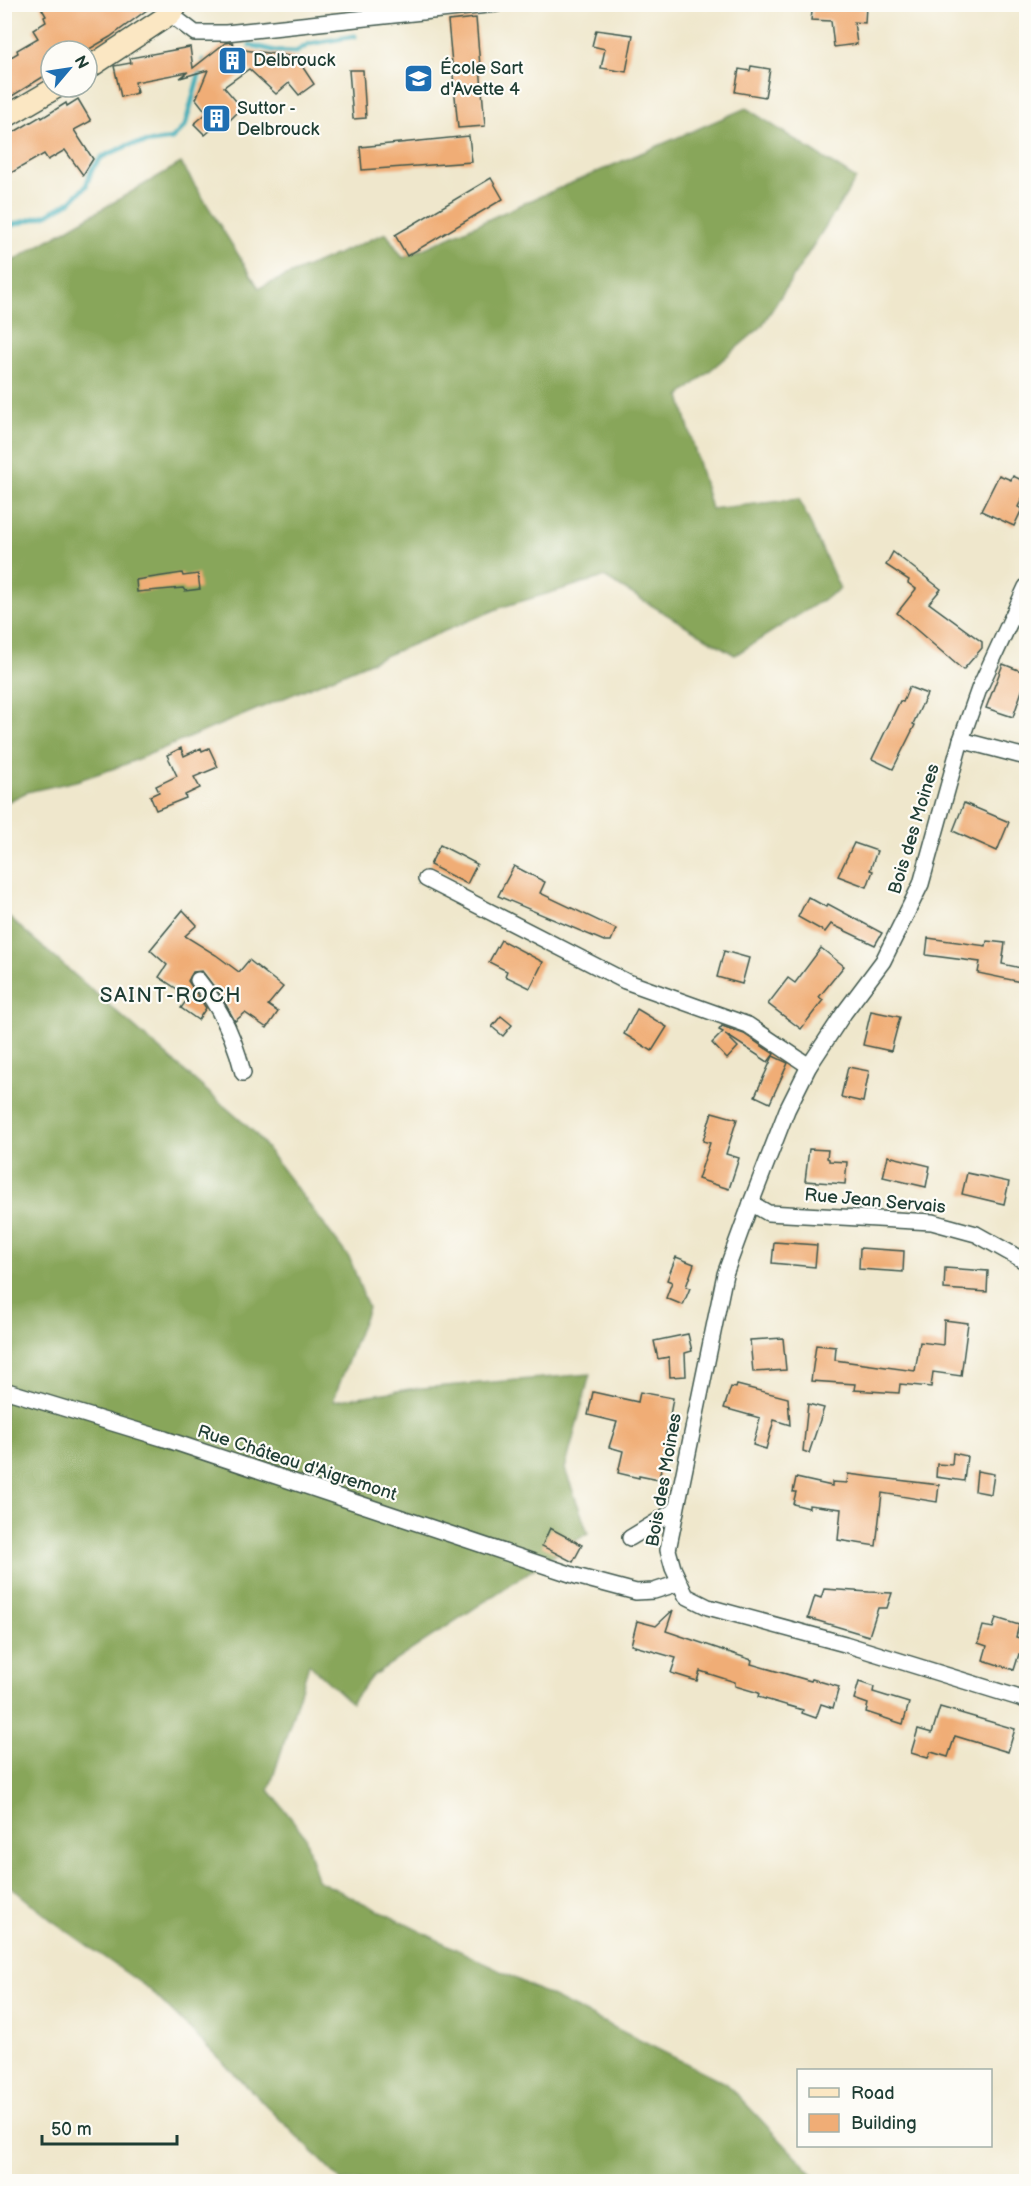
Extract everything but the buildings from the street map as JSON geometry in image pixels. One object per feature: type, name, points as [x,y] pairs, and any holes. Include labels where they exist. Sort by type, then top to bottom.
[{"type":"street","points":[[99,61],[174,9],[195,33],[226,33],[497,4]]},
{"type":"street","points":[[4,118],[39,98]]},
{"type":"street","name":"Bois des Moines","points":[[1026,587],[979,689],[961,740],[921,884],[906,918],[883,961],[844,1013],[809,1066],[787,1110],[751,1203],[725,1274],[668,1550],[686,1596],[708,1607],[845,1644],[1026,1700]]},
{"type":"street","points":[[961,740],[1026,757]]},
{"type":"street","points":[[426,879],[626,981],[748,1025],[809,1066]]},
{"type":"street","points":[[198,980],[215,1001],[238,1053],[243,1073]]},
{"type":"street","name":"Rue Jean Servais","points":[[751,1203],[768,1213],[932,1222],[976,1234],[1026,1262]]},
{"type":"street","name":"Rue Château d'Aigremont","points":[[4,1390],[165,1439],[576,1576],[636,1592],[654,1591],[679,1583]]},
{"type":"street","points":[[630,1538],[676,1509]]},
{"type":"green space","points":[[746,108],[856,179],[761,327],[680,396],[711,509],[799,499],[840,589],[735,655],[604,577],[502,607],[121,766],[76,781],[27,792],[5,803],[4,266],[181,163],[259,288],[386,233],[403,258]]},
{"type":"green space","points":[[4,913],[255,1133],[350,1259],[368,1308],[333,1401],[410,1389],[590,1374],[565,1469],[588,1533],[372,1676],[351,1703],[309,1664],[269,1790],[305,1836],[317,1880],[726,2083],[819,2181],[342,2181],[149,1989],[50,1919],[5,1882]]},
{"type":"waterway","points":[[250,45],[276,51],[296,52],[309,44],[355,36]]},
{"type":"waterway","points":[[4,230],[12,225],[47,215],[71,201],[86,186],[92,169],[102,157],[129,145],[172,139],[185,126],[203,60]]},
{"type":"place","name":"Delbrouck","points":[[232,60]]},
{"type":"place","name":"École Sart d'Avette 4","points":[[419,78]]},
{"type":"place","name":"Suttor - Delbrouck","points":[[216,118]]},
{"type":"district","name":"SAINT-ROCH","points":[[171,995]]}]
